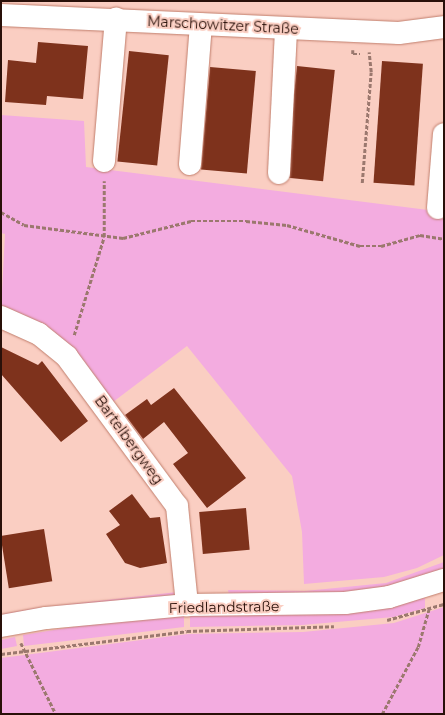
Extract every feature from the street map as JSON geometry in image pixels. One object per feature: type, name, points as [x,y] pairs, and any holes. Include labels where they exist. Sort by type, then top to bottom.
[{"type":"street","name":"Marschowitzer Straße","points":[[1,15],[399,33],[444,27]]},
{"type":"street","points":[[104,161],[116,19]]},
{"type":"street","points":[[190,164],[201,24]]},
{"type":"street","points":[[279,173],[286,29]]},
{"type":"street","points":[[438,208],[444,134]]},
{"type":"street","name":"Bartelbergweg","points":[[1,318],[39,334],[67,357],[177,506],[187,605]]},
{"type":"street","name":"Friedlandstraße","points":[[1,626],[46,618],[187,605],[345,603],[436,584]]},
{"type":"path","points":[[362,182],[371,72]]},
{"type":"path","points":[[67,357],[104,237],[104,161]]},
{"type":"path","points":[[1,212],[24,225],[104,237],[123,238],[191,221],[246,221],[287,225],[360,246],[381,246],[420,235],[444,239]]},
{"type":"path","points":[[382,714],[418,647],[436,584]]},
{"type":"path","points":[[429,610],[444,604]]},
{"type":"path","points":[[1,654],[23,650],[187,631]]},
{"type":"path","points":[[23,650],[56,714]]},
{"type":"shaded area","points":[[1,115],[84,121],[86,167],[444,212],[444,555],[417,568],[384,577],[304,584],[302,532],[292,476],[187,346],[109,405],[1,311],[5,234],[1,233]]},
{"type":"shaded area","points":[[444,562],[444,570],[422,580],[349,594],[229,595],[228,590],[305,591],[386,583]]},
{"type":"shaded area","points":[[177,592],[177,599],[4,621],[3,614],[36,608]]},
{"type":"shaded area","points":[[425,598],[425,608],[394,617],[302,625],[190,627],[190,615],[344,613]]},
{"type":"shaded area","points":[[444,607],[444,714],[1,714],[1,658],[188,634],[303,632],[394,623]]},
{"type":"shaded area","points":[[184,616],[184,627],[24,646],[23,635],[97,623]]},
{"type":"shaded area","points":[[15,637],[17,646],[1,649],[1,640]]},
{"type":"building","points":[[38,42],[88,46],[83,99],[47,96],[46,105],[5,102],[8,60],[36,63]]},
{"type":"building","points":[[129,51],[169,55],[157,166],[117,161]]},
{"type":"building","points":[[382,61],[423,64],[414,186],[373,183]]},
{"type":"building","points":[[297,66],[335,70],[323,181],[285,177]]},
{"type":"building","points":[[210,67],[256,71],[247,174],[201,170]]},
{"type":"building","points":[[1,347],[38,365],[42,361],[88,421],[61,442],[1,374]]},
{"type":"building","points":[[174,388],[246,478],[207,508],[173,464],[188,453],[164,422],[143,439],[125,415],[147,399],[151,405]]},
{"type":"building","points":[[132,494],[150,518],[160,517],[167,563],[140,568],[125,563],[106,534],[120,525],[109,511]]},
{"type":"building","points":[[246,508],[250,550],[203,554],[199,512]]},
{"type":"building","points":[[44,529],[52,581],[9,588],[1,536]]}]
